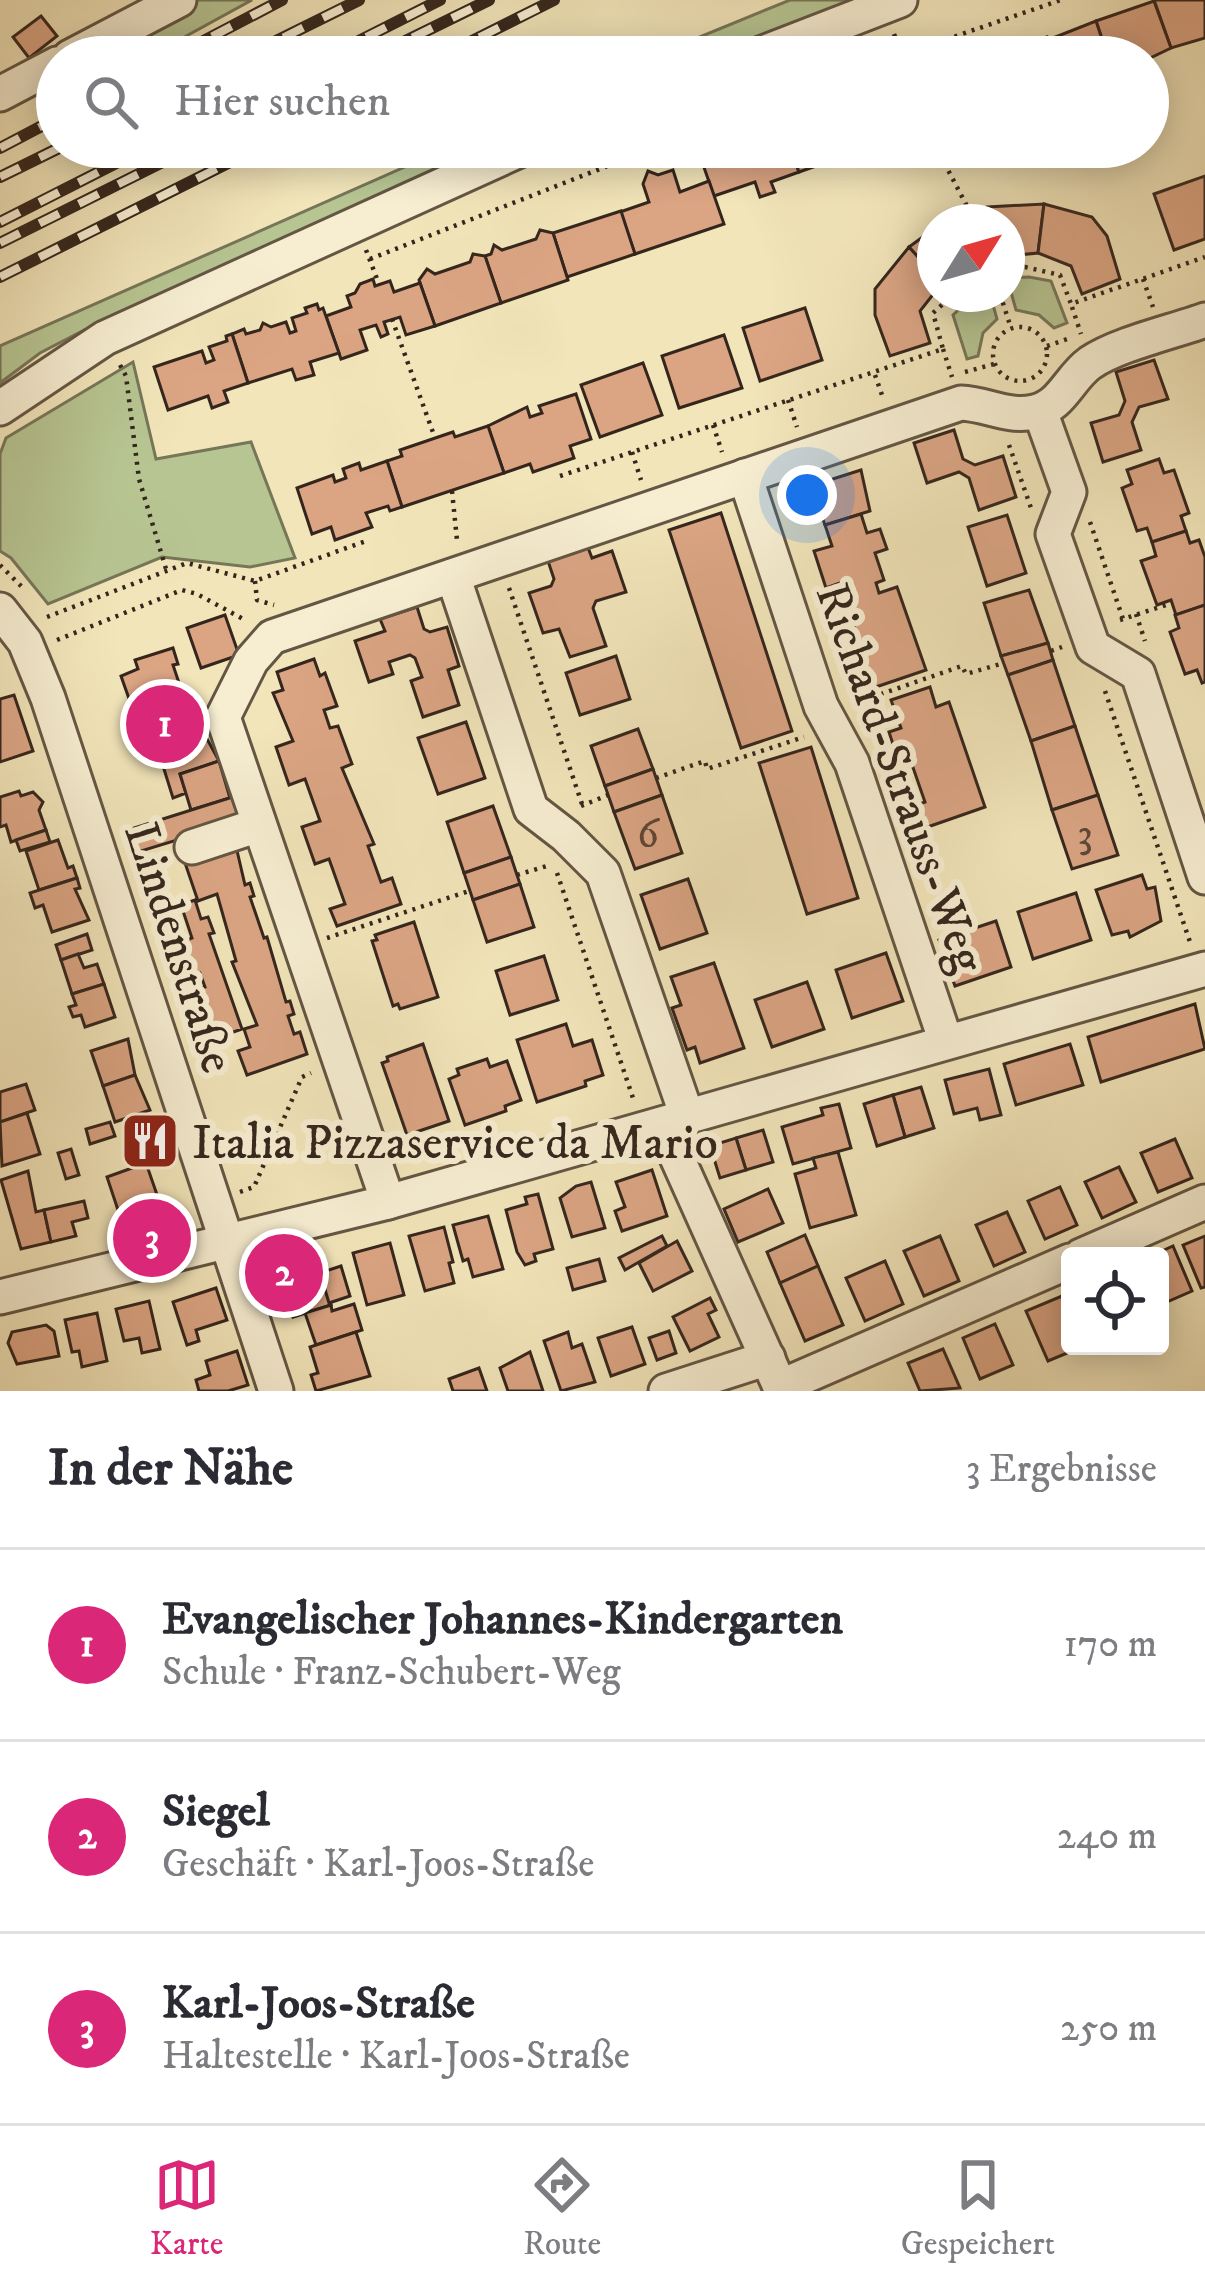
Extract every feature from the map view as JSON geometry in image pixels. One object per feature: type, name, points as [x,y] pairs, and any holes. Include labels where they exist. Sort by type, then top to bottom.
[{"type":"street","points":[[110,36],[179,0]]},
{"type":"street","points":[[807,36],[900,0]]},
{"type":"street","points":[[0,94],[36,75]]},
{"type":"street","points":[[0,408],[105,338],[480,168]]},
{"type":"street","points":[[388,1202],[223,716],[251,661],[285,632],[961,403],[982,404],[1012,416],[1040,411],[1093,361],[1205,320]]},
{"type":"street","points":[[1040,411],[1069,492],[1053,534],[1093,647],[1138,674],[1205,877]]},
{"type":"street","name":"Richard-Strauss-Weg","points":[[746,476],[830,728],[852,763],[946,1042]]},
{"type":"street","points":[[453,576],[530,809],[603,873],[664,1123],[777,1379]]},
{"type":"street","name":"Lindenstraße","points":[[0,610],[32,639],[276,1391]]},
{"type":"street","points":[[192,847],[259,825]]},
{"type":"street","points":[[0,1298],[388,1202],[1201,970]]},
{"type":"street","points":[[1102,1247],[1205,1202]]},
{"type":"street","points":[[666,1391],[777,1379],[1061,1265]]},
{"type":"path","points":[[956,36],[1061,0]]},
{"type":"path","points":[[379,284],[370,259],[602,168]]},
{"type":"path","points":[[948,168],[966,204]]},
{"type":"path","points":[[1071,304],[1205,257]]},
{"type":"path","points":[[1025,267],[1060,274],[1082,333],[1047,346]]},
{"type":"path","points":[[560,476],[943,349],[935,312]]},
{"type":"path","points":[[1006,312],[1011,328]]},
{"type":"path","points":[[392,320],[435,438]]},
{"type":"path","points":[[1011,328],[1033,329],[1047,346],[1045,367],[1029,380],[1009,379],[994,364],[995,342],[1011,328]]},
{"type":"path","points":[[105,338],[126,376],[139,479],[166,569]]},
{"type":"path","points":[[952,376],[994,364]]},
{"type":"path","points":[[1005,434],[1036,524]]},
{"type":"path","points":[[452,490],[458,548],[453,576]]},
{"type":"path","points":[[32,639],[166,569],[187,563],[255,581],[366,541]]},
{"type":"path","points":[[500,559],[582,804]]},
{"type":"path","points":[[0,565],[10,572],[0,580]]},
{"type":"path","points":[[32,639],[182,590],[285,632]]},
{"type":"path","points":[[656,778],[705,761],[707,770],[830,728],[842,707],[962,666],[967,674],[1004,663]]},
{"type":"path","points":[[1101,680],[1201,970]]},
{"type":"path","points":[[554,863],[664,1123]]},
{"type":"path","points":[[299,947],[470,891]]},
{"type":"path","points":[[254,1187],[302,1077],[339,1063]]},
{"type":"green space","points":[[193,0],[252,0],[186,36],[125,36]]},
{"type":"green space","points":[[790,0],[867,0],[777,36],[702,36]]},
{"type":"green space","points":[[403,168],[453,168],[111,316],[40,353],[0,383],[0,346]]},
{"type":"green space","points":[[1025,277],[1051,281],[1067,323],[1054,328],[1039,315],[1025,312]]},
{"type":"green space","points":[[995,312],[997,319],[983,333],[978,356],[967,359],[953,315]]},
{"type":"green space","points":[[133,362],[156,459],[251,442],[295,558],[250,567],[162,557],[48,604],[0,551],[0,454],[6,438]]},
{"type":"building","points":[[1154,0],[1205,0],[1205,38],[1171,48]]},
{"type":"building","points":[[1154,1],[1167,36],[1101,36],[1096,21]]},
{"type":"building","points":[[41,16],[57,36],[36,36],[36,52],[29,58],[13,37]]},
{"type":"building","points":[[1096,21],[1101,36],[1058,36]]},
{"type":"building","points":[[704,168],[798,168],[799,172],[771,182],[775,192],[760,197],[755,182],[714,196]]},
{"type":"building","points":[[673,170],[680,192],[709,181],[724,224],[635,254],[620,212],[649,202],[643,184],[648,171],[658,175]]},
{"type":"building","points":[[1205,176],[1205,239],[1174,250],[1154,194]]},
{"type":"building","points":[[1044,204],[1038,253],[1025,254],[1025,205]]},
{"type":"building","points":[[1044,204],[1092,217],[1107,236],[1120,279],[1082,294],[1071,266],[1038,253]]},
{"type":"building","points":[[621,211],[635,254],[567,277],[553,233]]},
{"type":"building","points":[[540,230],[553,233],[568,280],[501,303],[485,256],[494,245],[502,250],[536,239]]},
{"type":"building","points":[[909,247],[917,256],[917,312],[930,343],[890,356],[875,315],[875,289]]},
{"type":"building","points":[[473,254],[485,256],[501,303],[435,326],[419,280],[427,269],[435,274],[470,262]]},
{"type":"building","points":[[373,279],[375,286],[390,281],[394,292],[420,283],[435,326],[406,335],[400,317],[384,322],[388,334],[381,337],[376,325],[360,330],[367,350],[341,359],[326,316],[351,307],[347,296]]},
{"type":"building","points":[[317,304],[319,310],[323,308],[339,353],[310,362],[314,375],[296,380],[292,369],[248,383],[232,334],[260,330],[263,323],[271,327],[286,322],[290,333],[296,331],[292,318]]},
{"type":"building","points":[[805,308],[822,360],[760,381],[743,328]]},
{"type":"building","points":[[232,334],[248,383],[224,391],[228,402],[212,408],[208,396],[168,410],[154,367],[202,351],[206,363],[214,360],[209,347],[227,341],[226,336]]},
{"type":"building","points":[[724,335],[742,388],[679,408],[662,356]]},
{"type":"building","points":[[1154,360],[1168,399],[1139,407],[1132,422],[1141,450],[1103,462],[1091,423],[1119,415],[1125,401],[1116,372]]},
{"type":"building","points":[[643,363],[662,415],[600,437],[581,385]]},
{"type":"building","points":[[576,394],[591,439],[570,446],[574,458],[533,472],[530,464],[504,473],[488,426],[527,407],[530,417],[542,413],[539,406]]},
{"type":"building","points":[[488,426],[504,473],[402,507],[387,461],[402,456],[400,450]]},
{"type":"building","points":[[954,430],[963,459],[975,465],[1003,456],[1016,497],[979,510],[969,478],[959,472],[927,483],[914,443]]},
{"type":"building","points":[[1159,459],[1164,473],[1174,470],[1189,513],[1181,516],[1186,531],[1152,542],[1147,528],[1137,531],[1122,488],[1132,484],[1127,470]]},
{"type":"building","points":[[387,461],[402,507],[366,513],[372,527],[335,540],[331,527],[312,534],[297,488],[333,475],[335,482],[346,478],[343,469],[359,463],[361,470]]},
{"type":"building","points":[[861,470],[870,511],[825,525],[817,503],[801,508],[795,491]]},
{"type":"building","points":[[721,513],[792,731],[741,748],[669,530]]},
{"type":"building","points":[[861,514],[867,533],[880,529],[887,549],[875,553],[884,580],[876,583],[879,593],[897,587],[926,670],[870,689],[861,664],[847,668],[835,632],[854,626],[840,583],[826,588],[814,551],[832,546],[825,525]]},
{"type":"building","points":[[1007,515],[1026,573],[987,586],[968,527]]},
{"type":"building","points":[[1186,531],[1190,543],[1199,540],[1205,557],[1205,605],[1176,615],[1171,600],[1157,605],[1141,561],[1156,556],[1152,542]]},
{"type":"building","points":[[587,545],[592,558],[612,551],[626,592],[596,601],[593,608],[606,646],[570,657],[559,629],[543,633],[529,593],[551,586],[554,579],[547,558]]},
{"type":"building","points":[[1029,590],[1048,643],[1001,656],[984,603]]},
{"type":"building","points":[[1205,605],[1202,683],[1197,670],[1185,674],[1170,632],[1179,628],[1175,615]]},
{"type":"building","points":[[417,607],[424,629],[447,627],[459,666],[448,670],[459,705],[423,717],[411,681],[422,677],[415,658],[410,655],[389,662],[393,674],[369,682],[355,641],[385,631],[380,619]]},
{"type":"building","points":[[225,615],[239,655],[201,668],[187,628]]},
{"type":"building","points":[[1048,643],[1053,660],[1008,675],[1001,656]]},
{"type":"building","points":[[173,648],[182,692],[190,690],[196,708],[188,711],[198,739],[206,737],[219,761],[180,774],[186,793],[173,798],[163,766],[168,764],[165,754],[150,758],[121,676],[138,669],[135,660]]},
{"type":"building","points":[[616,656],[630,699],[580,715],[566,673]]},
{"type":"building","points":[[314,659],[320,676],[325,673],[337,706],[324,710],[330,728],[338,726],[352,764],[342,768],[374,844],[368,846],[381,882],[392,878],[401,904],[337,926],[330,909],[345,904],[329,859],[315,864],[302,827],[320,821],[305,779],[289,785],[276,747],[293,741],[273,693],[283,690],[277,672]]},
{"type":"building","points":[[1053,660],[1075,726],[1031,741],[1008,675]]},
{"type":"building","points":[[930,687],[936,707],[949,702],[985,807],[919,830],[911,807],[925,802],[909,756],[898,760],[889,732],[901,728],[891,700]]},
{"type":"building","points":[[14,695],[33,751],[0,762],[0,699]]},
{"type":"building","points":[[466,722],[485,778],[438,794],[418,738]]},
{"type":"building","points":[[1075,726],[1098,795],[1052,810],[1031,741]]},
{"type":"building","points":[[638,729],[653,769],[605,786],[591,746]]},
{"type":"building","points":[[811,747],[858,898],[807,914],[759,763]]},
{"type":"building","points":[[219,761],[230,798],[191,810],[180,774]]},
{"type":"building","points":[[653,769],[662,795],[614,812],[605,786]]},
{"type":"building","points":[[19,791],[21,796],[33,792],[43,802],[39,810],[46,830],[11,842],[6,825],[0,827],[0,797]]},
{"type":"building","points":[[239,795],[246,819],[138,852],[131,829]]},
{"type":"building","points":[[662,795],[682,853],[635,869],[614,812]]},
{"type":"building","points":[[1098,795],[1118,855],[1072,869],[1052,810]]},
{"type":"building","points":[[493,806],[511,857],[464,873],[447,822]]},
{"type":"building","points":[[46,830],[50,842],[20,851],[16,840]]},
{"type":"building","points":[[58,840],[77,878],[39,890],[26,851]]},
{"type":"building","points":[[235,842],[245,885],[250,883],[254,896],[250,897],[294,1014],[288,1016],[294,1034],[300,1032],[307,1054],[247,1075],[238,1051],[250,1047],[244,1029],[257,1025],[232,962],[236,961],[217,894],[198,901],[184,860]]},
{"type":"building","points":[[511,857],[520,884],[473,900],[464,873]]},
{"type":"building","points":[[162,866],[168,885],[150,891],[144,872]]},
{"type":"building","points":[[1142,875],[1147,889],[1155,887],[1161,921],[1130,937],[1128,931],[1112,935],[1096,890]]},
{"type":"building","points":[[77,878],[80,888],[75,889],[89,920],[52,932],[43,905],[35,908],[30,893]]},
{"type":"building","points":[[688,879],[707,933],[660,949],[641,895]]},
{"type":"building","points":[[520,884],[534,927],[487,942],[473,900]]},
{"type":"building","points":[[1076,893],[1091,940],[1033,959],[1018,912]]},
{"type":"building","points":[[195,900],[201,919],[208,917],[214,933],[209,934],[242,1029],[216,1038],[199,989],[205,987],[200,973],[193,975],[181,942],[192,938],[181,905]]},
{"type":"building","points":[[996,921],[1011,967],[955,986],[939,940]]},
{"type":"building","points":[[414,922],[438,997],[400,1009],[398,1004],[393,1006],[372,941],[377,940],[375,935]]},
{"type":"building","points":[[87,934],[92,950],[61,960],[56,945]]},
{"type":"building","points":[[886,953],[903,1001],[852,1018],[836,970]]},
{"type":"building","points":[[78,954],[84,968],[97,964],[104,984],[72,994],[61,960]]},
{"type":"building","points":[[544,956],[558,1000],[510,1015],[496,971]]},
{"type":"building","points":[[714,963],[744,1048],[700,1063],[695,1047],[687,1050],[672,1008],[681,1005],[671,977]]},
{"type":"building","points":[[807,982],[824,1029],[772,1047],[755,1000]]},
{"type":"building","points":[[104,984],[115,1017],[85,1027],[81,1015],[73,1017],[69,1007],[76,1005],[72,994]]},
{"type":"building","points":[[1195,1004],[1205,1049],[1101,1082],[1088,1037]]},
{"type":"building","points":[[566,1024],[573,1046],[592,1040],[603,1075],[585,1081],[586,1086],[537,1102],[517,1040]]},
{"type":"building","points":[[128,1039],[135,1075],[103,1086],[91,1051]]},
{"type":"building","points":[[423,1044],[449,1121],[407,1135],[382,1063]]},
{"type":"building","points":[[1070,1044],[1083,1085],[1016,1105],[1004,1064]]},
{"type":"building","points":[[487,1059],[490,1067],[507,1061],[521,1100],[505,1106],[506,1111],[465,1125],[449,1079],[459,1075],[457,1069]]},
{"type":"building","points":[[989,1069],[1001,1115],[980,1120],[977,1108],[954,1114],[945,1080]]},
{"type":"building","points":[[135,1075],[150,1110],[115,1122],[103,1086]]},
{"type":"building","points":[[26,1084],[35,1110],[0,1122],[0,1092]]},
{"type":"building","points":[[921,1087],[934,1128],[905,1137],[893,1095]]},
{"type":"building","points":[[893,1095],[905,1137],[877,1146],[864,1104]]},
{"type":"building","points":[[839,1104],[851,1148],[793,1164],[782,1127],[823,1115],[821,1108]]},
{"type":"building","points":[[27,1113],[40,1154],[2,1166],[0,1122]]},
{"type":"building","points":[[110,1122],[115,1136],[90,1144],[86,1129]]},
{"type":"building","points":[[155,1122],[160,1150],[135,1158],[126,1131]]},
{"type":"building","points":[[763,1130],[773,1162],[746,1170],[736,1138]]},
{"type":"building","points":[[736,1138],[746,1170],[720,1178],[710,1146]]},
{"type":"building","points":[[1175,1139],[1192,1178],[1158,1192],[1141,1153]]},
{"type":"building","points":[[71,1149],[79,1175],[66,1179],[58,1153]]},
{"type":"building","points":[[838,1152],[856,1215],[810,1228],[795,1174],[816,1168],[813,1158]]},
{"type":"building","points":[[146,1163],[163,1212],[123,1225],[107,1177]]},
{"type":"building","points":[[1119,1167],[1136,1202],[1102,1218],[1085,1182]]},
{"type":"building","points":[[652,1170],[667,1216],[622,1231],[615,1211],[625,1207],[616,1182]]},
{"type":"building","points":[[28,1171],[36,1212],[44,1210],[51,1242],[21,1249],[1,1180]]},
{"type":"building","points":[[591,1182],[605,1228],[572,1237],[560,1198]]},
{"type":"building","points":[[1060,1187],[1077,1225],[1045,1239],[1028,1201]]},
{"type":"building","points":[[768,1189],[783,1223],[738,1242],[724,1209]]},
{"type":"building","points":[[538,1194],[553,1249],[534,1254],[536,1261],[525,1265],[506,1210],[527,1204],[525,1197]]},
{"type":"building","points":[[84,1201],[88,1218],[72,1222],[76,1236],[51,1242],[44,1210]]},
{"type":"building","points":[[1007,1212],[1025,1252],[994,1266],[976,1225]]},
{"type":"building","points":[[488,1216],[503,1269],[473,1277],[453,1225]]},
{"type":"building","points":[[444,1227],[454,1283],[425,1291],[409,1236]]},
{"type":"building","points":[[805,1235],[818,1266],[780,1283],[767,1252]]},
{"type":"building","points":[[662,1236],[667,1246],[625,1270],[619,1258]]},
{"type":"building","points":[[940,1236],[959,1281],[924,1296],[904,1251]]},
{"type":"building","points":[[1205,1236],[1205,1287],[1201,1288],[1183,1245]]},
{"type":"building","points":[[677,1241],[692,1271],[653,1291],[639,1263]]},
{"type":"building","points":[[390,1243],[404,1295],[367,1305],[353,1253]]},
{"type":"building","points":[[1173,1246],[1192,1291],[1169,1301],[1169,1248]]},
{"type":"building","points":[[314,1254],[331,1305],[293,1317],[276,1266]]},
{"type":"building","points":[[599,1259],[605,1281],[573,1290],[567,1268]]},
{"type":"building","points":[[885,1261],[903,1304],[865,1321],[846,1278]]},
{"type":"building","points":[[341,1266],[350,1296],[329,1303],[320,1273]]},
{"type":"building","points":[[818,1266],[843,1325],[805,1341],[780,1283]]},
{"type":"building","points":[[216,1288],[227,1320],[196,1330],[199,1341],[187,1345],[173,1302]]},
{"type":"building","points":[[1061,1296],[1062,1355],[1048,1361],[1026,1311]]},
{"type":"building","points":[[710,1298],[716,1310],[708,1314],[719,1337],[690,1351],[673,1317]]},
{"type":"building","points":[[149,1301],[160,1349],[142,1353],[139,1338],[124,1341],[116,1309]]},
{"type":"building","points":[[354,1304],[362,1330],[316,1345],[305,1313]]},
{"type":"building","points":[[97,1313],[107,1361],[82,1367],[79,1351],[72,1352],[65,1320]]},
{"type":"building","points":[[995,1324],[1013,1365],[980,1379],[963,1338]]},
{"type":"building","points":[[46,1325],[54,1331],[59,1356],[17,1364],[8,1343],[12,1332]]},
{"type":"building","points":[[632,1327],[645,1364],[611,1376],[598,1338]]},
{"type":"building","points":[[669,1331],[676,1353],[657,1360],[649,1338]]},
{"type":"building","points":[[356,1332],[370,1376],[316,1391],[311,1375],[318,1373],[310,1347]]},
{"type":"building","points":[[568,1332],[572,1348],[582,1344],[595,1382],[561,1391],[544,1341]]},
{"type":"building","points":[[943,1349],[960,1388],[920,1391],[908,1363]]},
{"type":"building","points":[[237,1351],[248,1385],[199,1391],[196,1380],[210,1375],[206,1361]]},
{"type":"building","points":[[530,1352],[543,1391],[508,1391],[500,1368]]},
{"type":"building","points":[[479,1368],[487,1391],[453,1391],[449,1379]]},
{"type":"railway","points":[[213,36],[282,0]]},
{"type":"railway","points":[[286,36],[359,0]]},
{"type":"railway","points":[[369,36],[440,0]]},
{"type":"railway","points":[[416,36],[489,0]]},
{"type":"railway","points":[[482,36],[554,0]]},
{"type":"railway","points":[[0,148],[36,129]]},
{"type":"railway","points":[[0,177],[36,159]]},
{"type":"railway","points":[[0,222],[107,168]]},
{"type":"railway","points":[[0,243],[151,168]]},
{"type":"railway","points":[[0,277],[218,168]]},
{"type":"place","name":"Evangelischer Johannes-Kindergarten","points":[[165,724]]},
{"type":"place","name":"Italia Pizzaservice da Mario","points":[[150,1141]]},
{"type":"place","name":"Karl-Joos-Straße","points":[[152,1238]]},
{"type":"place","name":"Siegel","points":[[284,1273]]}]
